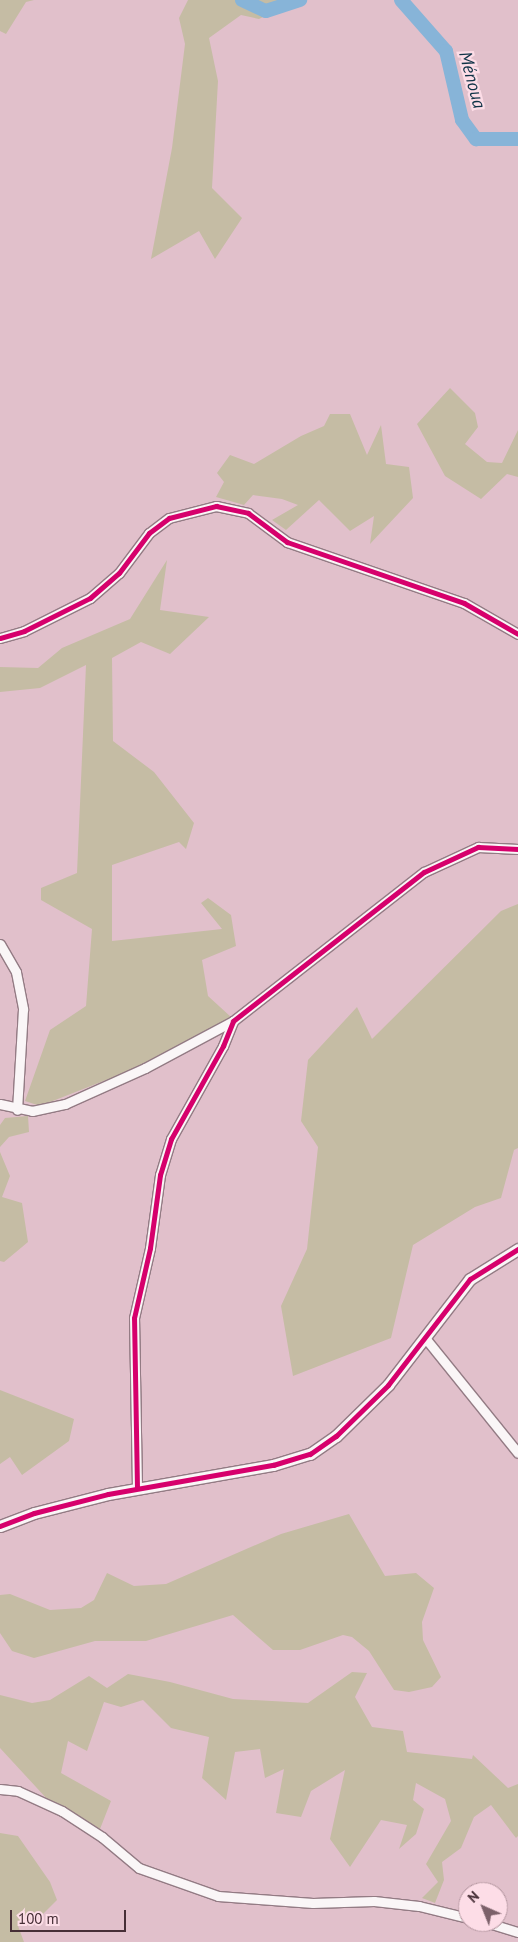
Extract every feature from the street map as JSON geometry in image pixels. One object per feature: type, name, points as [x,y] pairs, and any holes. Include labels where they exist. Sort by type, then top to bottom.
[{"type":"street","points":[[0,638],[24,631],[90,598],[119,573],[149,533],[169,518],[216,506],[248,513],[287,542],[464,603],[518,634]]},
{"type":"street","points":[[0,1104],[17,1110],[44,1109],[91,1094],[233,1021],[424,872],[478,847],[518,849]]},
{"type":"street","points":[[0,944],[16,972],[23,1009],[17,1110]]},
{"type":"street","points":[[137,1488],[134,1318],[150,1248],[160,1176],[177,1126],[223,1046],[233,1021]]},
{"type":"street","points":[[0,1526],[34,1512],[137,1488],[273,1465],[310,1454],[336,1436],[363,1411],[426,1339],[450,1302],[470,1279],[518,1249]]},
{"type":"street","points":[[426,1339],[518,1453]]},
{"type":"street","points":[[0,1789],[18,1791],[62,1811],[102,1837],[139,1868],[218,1896],[312,1902],[374,1901],[419,1906],[458,1916]]},
{"type":"shaded area","points":[[0,0],[34,0],[26,2],[6,34],[0,31]]},
{"type":"shaded area","points":[[188,0],[298,0],[259,19],[241,15],[209,38],[218,81],[212,188],[242,218],[215,259],[199,231],[151,259],[172,148],[185,44],[179,18]]},
{"type":"shaded area","points":[[450,388],[475,413],[478,427],[465,444],[487,462],[502,463],[518,430],[518,477],[507,474],[481,499],[445,476],[417,424]]},
{"type":"shaded area","points":[[330,414],[350,414],[367,455],[381,425],[386,464],[409,467],[413,498],[370,544],[374,516],[350,531],[319,500],[286,530],[272,520],[298,505],[282,499],[253,495],[244,505],[216,497],[224,482],[217,473],[230,455],[254,464],[301,436],[324,426]]},
{"type":"shaded area","points":[[167,560],[160,610],[209,617],[170,654],[141,642],[112,658],[113,741],[154,772],[194,823],[186,849],[179,842],[112,865],[112,941],[222,929],[201,903],[208,898],[231,915],[236,946],[202,960],[208,996],[231,1017],[129,1071],[40,1106],[25,1101],[50,1030],[86,1006],[92,929],[41,900],[41,888],[77,873],[86,665],[40,688],[0,692],[0,667],[38,668],[62,648],[130,619]]},
{"type":"shaded area","points":[[518,904],[518,1148],[514,1150],[501,1198],[475,1207],[413,1245],[391,1338],[293,1376],[281,1306],[307,1249],[318,1147],[301,1121],[308,1060],[357,1007],[372,1039],[501,911]]},
{"type":"shaded area","points":[[28,1116],[29,1132],[9,1137],[0,1147],[0,1125],[5,1118]]},
{"type":"shaded area","points":[[0,1152],[10,1176],[2,1197],[22,1203],[28,1242],[4,1262],[0,1261]]},
{"type":"shaded area","points":[[0,1390],[74,1419],[69,1441],[22,1475],[10,1457],[0,1464]]},
{"type":"shaded area","points":[[349,1514],[385,1576],[416,1573],[434,1588],[422,1622],[423,1640],[441,1677],[432,1687],[409,1692],[394,1690],[369,1651],[352,1637],[343,1635],[300,1650],[273,1650],[233,1615],[146,1641],[95,1641],[34,1658],[12,1651],[0,1633],[0,1595],[10,1594],[50,1610],[81,1608],[94,1600],[107,1573],[134,1586],[166,1584],[281,1534]]},
{"type":"shaded area","points":[[352,1672],[367,1673],[355,1697],[372,1727],[403,1731],[407,1752],[472,1759],[473,1755],[508,1788],[518,1784],[518,1836],[516,1838],[491,1805],[474,1817],[461,1848],[442,1862],[444,1880],[435,1903],[422,1898],[438,1882],[426,1864],[451,1821],[445,1799],[416,1783],[413,1800],[424,1809],[416,1834],[399,1849],[407,1825],[381,1820],[350,1867],[330,1839],[345,1770],[311,1791],[301,1817],[276,1813],[284,1769],[265,1778],[260,1749],[235,1752],[226,1800],[202,1778],[209,1737],[171,1728],[143,1700],[121,1707],[104,1702],[87,1751],[68,1741],[61,1773],[111,1801],[100,1829],[48,1800],[0,1748],[0,1695],[32,1703],[50,1700],[89,1676],[107,1688],[128,1674],[170,1682],[233,1699],[308,1703]]},
{"type":"shaded area","points":[[0,1833],[18,1836],[50,1882],[57,1900],[35,1922],[18,1926],[24,1942],[0,1942]]},
{"type":"waterway","points":[[242,0],[266,11],[300,0]]},
{"type":"waterway","name":"Ménoua","points":[[401,0],[446,51],[462,120],[476,139],[518,139]]},
{"type":"cycle path","points":[[0,638],[24,631],[90,598],[119,573],[149,533],[169,518],[216,506],[248,513],[287,542],[464,603],[518,634]]},
{"type":"cycle path","points":[[137,1488],[134,1318],[150,1248],[160,1175],[171,1139],[223,1046],[233,1021],[424,872],[478,847],[518,849]]},
{"type":"cycle path","points":[[0,1526],[34,1513],[108,1494],[273,1465],[310,1454],[336,1436],[388,1385],[470,1279],[518,1249]]}]
